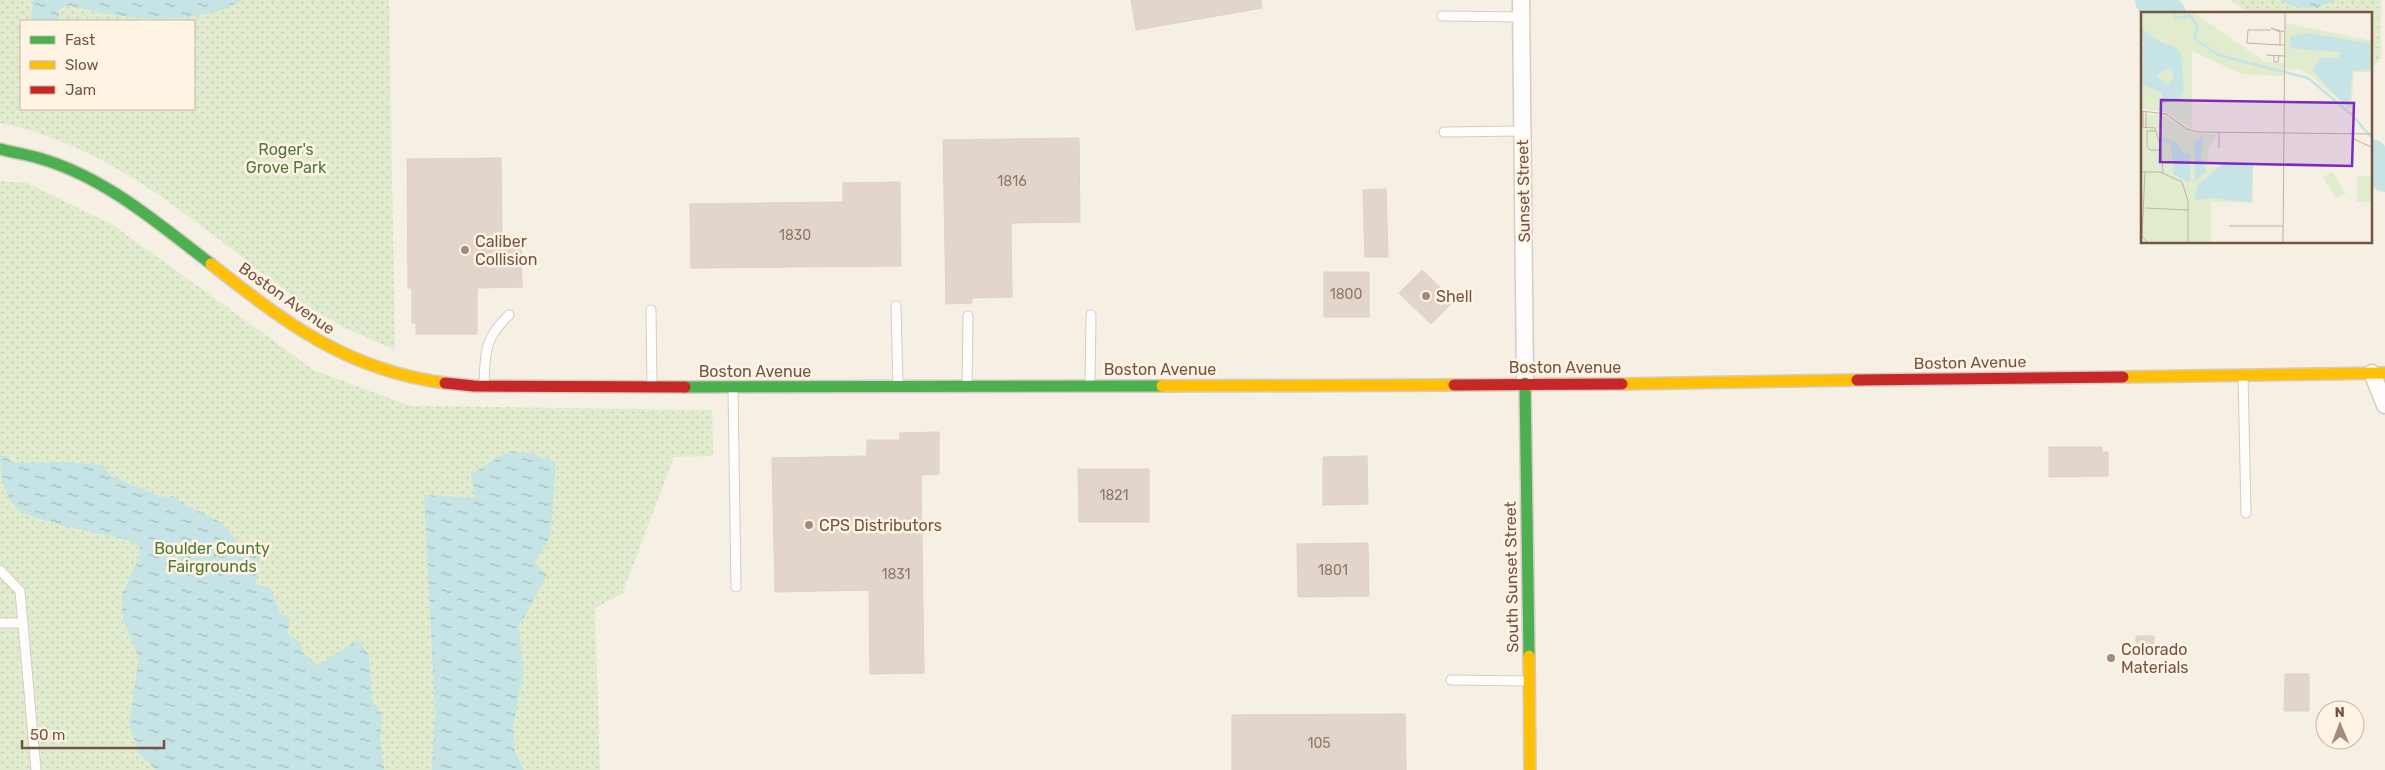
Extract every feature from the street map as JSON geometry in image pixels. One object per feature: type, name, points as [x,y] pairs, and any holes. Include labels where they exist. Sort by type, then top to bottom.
[{"type":"street","name":"Sunset Street","points":[[1521,0],[1525,383]]},
{"type":"street","name":"Boston Avenue","points":[[0,149],[16,151],[73,170],[116,195],[293,325],[332,350],[378,368],[426,382],[484,386],[967,387],[1525,383],[2378,373]]},
{"type":"street","points":[[2378,373],[2385,405]]},
{"type":"street","name":"South Sunset Street","points":[[1525,383],[1530,770]]},
{"type":"lane","points":[[1442,16],[1522,17]]},
{"type":"lane","points":[[1444,132],[1523,130]]},
{"type":"lane","points":[[896,306],[898,387]]},
{"type":"lane","points":[[651,310],[652,387]]},
{"type":"lane","points":[[484,386],[485,357],[492,331],[509,315]]},
{"type":"lane","points":[[1090,386],[1091,315]]},
{"type":"lane","points":[[967,387],[968,316]]},
{"type":"lane","points":[[2243,375],[2246,513]]},
{"type":"lane","points":[[733,387],[736,587]]},
{"type":"lane","points":[[0,570],[20,591],[36,770]]},
{"type":"lane","points":[[0,623],[23,623]]},
{"type":"lane","points":[[1450,680],[1529,681]]},
{"type":"green space","name":"Roger's Grove Park","points":[[0,0],[389,0],[395,350],[343,327],[312,309],[165,199],[127,174],[87,153],[45,135],[0,123]]},
{"type":"green space","points":[[2230,0],[2381,0],[2381,58],[2372,67],[2372,12],[2246,12]]},
{"type":"green space","name":"Boulder County Fairgrounds","points":[[0,181],[27,183],[113,225],[314,370],[410,406],[712,410],[713,456],[674,457],[622,594],[595,608],[600,770],[0,770]]},
{"type":"water","points":[[33,0],[242,0],[227,8],[193,17],[140,18],[65,6],[59,10],[59,20],[31,20]]},
{"type":"water","points":[[2281,0],[2336,0],[2315,7],[2301,8]]},
{"type":"water","points":[[509,451],[529,453],[556,462],[550,537],[535,563],[547,575],[519,627],[523,673],[513,727],[515,752],[524,770],[432,770],[435,713],[424,495],[475,498],[471,474]]},
{"type":"water","points":[[0,456],[8,456],[11,463],[69,462],[103,465],[111,476],[162,497],[173,496],[191,508],[218,521],[233,536],[238,547],[248,547],[260,556],[256,584],[271,589],[280,614],[290,617],[288,633],[301,644],[303,653],[318,665],[358,640],[369,655],[372,700],[382,715],[380,739],[384,770],[156,770],[138,753],[129,723],[139,658],[123,619],[121,598],[140,555],[140,547],[121,538],[82,530],[23,513],[13,503],[6,491],[1,471]]},
{"type":"building","points":[[1131,0],[1261,0],[1262,8],[1136,30]]},
{"type":"building","points":[[1079,138],[1080,222],[1011,223],[1012,297],[972,298],[972,303],[946,304],[943,140]]},
{"type":"building","points":[[501,158],[502,240],[521,240],[522,287],[477,288],[477,334],[416,334],[416,323],[412,323],[412,288],[408,288],[407,159]]},
{"type":"building","points":[[900,182],[901,266],[691,268],[690,204],[843,202],[843,183]]},
{"type":"building","points":[[1386,189],[1388,257],[1365,257],[1363,190]]},
{"type":"building","points":[[1422,270],[1454,301],[1431,324],[1399,293]]},
{"type":"building","points":[[1324,272],[1369,272],[1369,317],[1324,317]]},
{"type":"building","points":[[939,432],[939,474],[921,475],[924,673],[870,674],[869,590],[775,592],[772,458],[867,456],[867,440],[900,440],[900,433]]},
{"type":"building","points":[[2049,447],[2102,447],[2101,452],[2108,452],[2108,476],[2049,477]]},
{"type":"building","points":[[1367,456],[1368,504],[1323,505],[1323,457]]},
{"type":"building","points":[[1078,469],[1149,469],[1149,522],[1079,522]]},
{"type":"building","points":[[1368,543],[1369,596],[1298,597],[1297,544]]},
{"type":"building","points":[[2136,636],[2154,636],[2154,656],[2136,656]]},
{"type":"building","points":[[2285,674],[2309,674],[2309,711],[2284,711]]},
{"type":"building","points":[[1405,714],[1406,770],[1232,770],[1232,715]]},
{"type":"waterway","points":[[2152,0],[2167,12]]},
{"type":"waterway","points":[[2372,157],[2385,175]]},
{"type":"traffic: fast","points":[[0,149],[45,160],[68,168],[90,179],[132,204],[211,264]]},
{"type":"traffic: fast","points":[[1525,383],[1529,656]]},
{"type":"traffic: fast","points":[[685,387],[1162,386]]},
{"type":"traffic: slow","points":[[211,264],[266,306],[320,341],[378,367],[410,377],[445,383]]},
{"type":"traffic: slow","points":[[2123,377],[2385,373]]},
{"type":"traffic: slow","points":[[1622,384],[1857,380]]},
{"type":"traffic: slow","points":[[1162,386],[1454,385]]},
{"type":"traffic: slow","points":[[1529,656],[1530,770]]},
{"type":"traffic: jam","points":[[1857,380],[2123,377]]},
{"type":"traffic: jam","points":[[445,383],[474,386],[685,387]]},
{"type":"traffic: jam","points":[[1454,385],[1622,384]]},
{"type":"place","name":"Caliber Collision","points":[[465,250]]},
{"type":"place","name":"Shell","points":[[1426,296]]},
{"type":"place","name":"CPS Distributors","points":[[809,525]]},
{"type":"place","name":"Colorado Materials","points":[[2111,658]]}]
